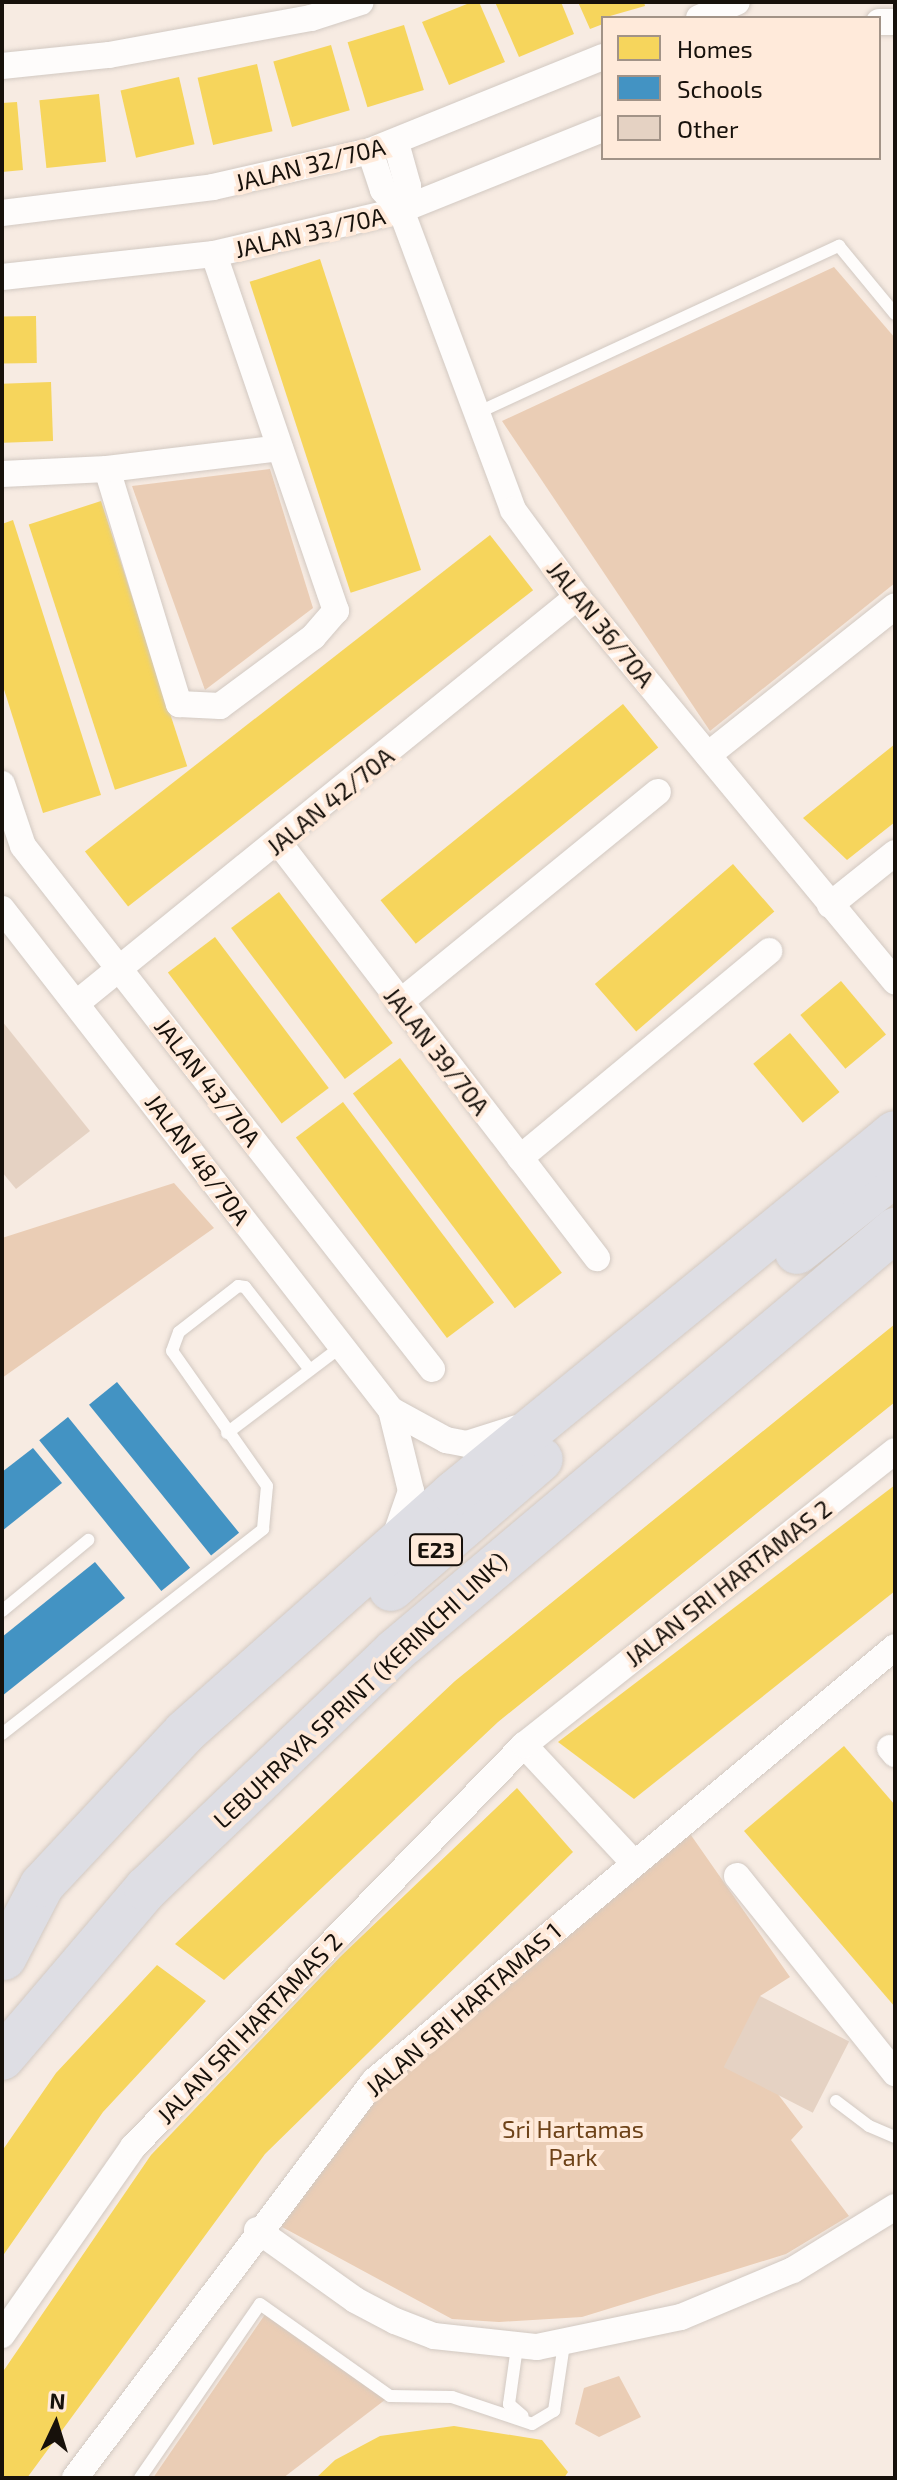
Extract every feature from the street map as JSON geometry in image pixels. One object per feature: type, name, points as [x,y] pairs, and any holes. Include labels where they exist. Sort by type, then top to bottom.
[{"type":"highway","points":[[3,1959],[42,1885],[185,1732],[376,1562],[558,1407],[895,1133]]},
{"type":"highway","name":"LEBUHRAYA SPRINT (KERINCHI LINK)","points":[[3,1959],[142,1813],[313,1656],[602,1407],[895,1174]]},
{"type":"highway","name":"LEBUHRAYA SPRINT (KERINCHI LINK)","points":[[2,2058],[146,1889],[395,1651],[895,1230]]},
{"type":"highway","points":[[545,1523],[895,1254]]},
{"type":"street","points":[[2,66],[109,55],[311,18],[361,2]]},
{"type":"street","points":[[704,16],[737,2]]},
{"type":"street","name":"JALAN 32/70A","points":[[2,213],[213,187],[370,151],[601,58]]},
{"type":"street","name":"JALAN 33/70A","points":[[2,277],[214,254],[401,210],[601,130]]},
{"type":"street","name":"JALAN 36/70A","points":[[396,143],[408,186],[401,210]]},
{"type":"street","name":"JALAN 36/70A","points":[[370,151],[383,190],[401,210],[513,510],[577,597],[895,982]]},
{"type":"street","points":[[107,469],[179,704],[220,706],[313,637],[336,611],[214,254]]},
{"type":"street","points":[[2,474],[107,469],[280,448]]},
{"type":"street","name":"JALAN 42/70A","points":[[78,1002],[279,843],[577,597]]},
{"type":"street","points":[[708,755],[895,606]]},
{"type":"street","name":"JALAN 43/70A","points":[[2,784],[23,846],[432,1369]]},
{"type":"street","points":[[399,1003],[658,792]]},
{"type":"street","name":"JALAN 39/70A","points":[[279,843],[597,1258]]},
{"type":"street","points":[[830,905],[895,853]]},
{"type":"street","name":"JALAN 48/70A","points":[[2,909],[78,1002],[391,1410],[411,1491],[399,1530],[376,1562]]},
{"type":"street","points":[[520,1158],[769,951]]},
{"type":"street","name":"JALAN 48/70A","points":[[391,1410],[446,1440],[467,1444],[558,1407]]},
{"type":"street","name":"JALAN SRI HARTAMAS 2","points":[[2,2335],[133,2147],[524,1745],[895,1451]]},
{"type":"street","name":"JALAN SRI HARTAMAS 1","points":[[75,2478],[257,2230],[374,2081],[632,1861],[895,1647]]},
{"type":"street","points":[[524,1745],[632,1861]]},
{"type":"street","points":[[737,1876],[895,2073]]},
{"type":"street","points":[[257,2230],[355,2300],[395,2321],[434,2336],[517,2347],[564,2344],[681,2317],[793,2270],[895,2207]]},
{"type":"lane","points":[[477,413],[839,246],[895,314]]},
{"type":"lane","points":[[2,1734],[263,1529],[267,1486],[172,1351],[179,1332],[238,1286],[245,1287],[310,1370]]},
{"type":"lane","points":[[227,1433],[342,1346]]},
{"type":"lane","points":[[2,1611],[88,1540]]},
{"type":"lane","points":[[836,2101],[869,2126],[895,2137]]},
{"type":"lane","points":[[140,2478],[260,2304],[390,2396],[452,2397],[532,2424],[554,2411],[564,2344]]},
{"type":"lane","points":[[517,2347],[509,2404],[532,2424]]},
{"type":"green space","points":[[834,267],[895,338],[895,583],[710,731],[502,421]]},
{"type":"green space","points":[[270,469],[313,608],[205,690],[132,486]]},
{"type":"green space","points":[[174,1183],[214,1228],[2,1378],[2,1238]]},
{"type":"green space","name":"Sri Hartamas Park","points":[[686,1828],[790,1977],[760,1996],[777,2093],[803,2127],[791,2140],[849,2216],[786,2254],[582,2317],[499,2322],[452,2319],[271,2221],[378,2083]]},
{"type":"green space","points":[[266,2313],[390,2396],[283,2478],[153,2478]]},
{"type":"green space","points":[[619,2376],[641,2417],[599,2437],[575,2424],[584,2388]]},
{"type":"building: Homes","points":[[479,2],[505,62],[449,85],[422,22]]},
{"type":"building: Homes","points":[[495,2],[561,2],[574,34],[519,57]]},
{"type":"building: Homes","points":[[578,2],[644,2],[645,6],[601,16],[601,25],[590,29]]},
{"type":"building: Homes","points":[[404,25],[424,90],[367,107],[348,42]]},
{"type":"building: Homes","points":[[331,45],[350,110],[292,127],[273,62]]},
{"type":"building: Homes","points":[[257,64],[273,131],[213,145],[198,78]]},
{"type":"building: Homes","points":[[179,77],[195,144],[136,158],[121,90]]},
{"type":"building: Homes","points":[[99,94],[106,162],[46,168],[39,100]]},
{"type":"building: Homes","points":[[17,102],[23,170],[2,172],[2,103]]},
{"type":"building: Homes","points":[[320,259],[421,570],[351,593],[250,282]]},
{"type":"building: Homes","points":[[36,316],[37,363],[3,364],[2,317]]},
{"type":"building: Homes","points":[[51,382],[53,441],[4,443],[2,384]]},
{"type":"building: Homes","points":[[101,501],[187,766],[115,790],[29,524]]},
{"type":"building: Homes","points":[[13,520],[101,795],[43,813],[2,683],[2,524]]},
{"type":"building: Homes","points":[[490,535],[533,590],[128,907],[85,851]]},
{"type":"building: Homes","points":[[623,704],[658,748],[416,944],[381,900]]},
{"type":"building: Homes","points":[[895,744],[895,822],[847,860],[803,818]]},
{"type":"building: Homes","points":[[733,864],[774,912],[636,1032],[595,984]]},
{"type":"building: Homes","points":[[279,892],[393,1043],[345,1079],[231,928]]},
{"type":"building: Homes","points":[[215,937],[329,1088],[282,1123],[168,973]]},
{"type":"building: Homes","points":[[841,981],[886,1035],[845,1069],[800,1015]]},
{"type":"building: Homes","points":[[790,1033],[839,1092],[803,1123],[753,1064]]},
{"type":"building: Homes","points":[[400,1058],[562,1273],[515,1308],[353,1094]]},
{"type":"building: Homes","points":[[343,1102],[494,1302],[447,1338],[296,1138]]},
{"type":"building: Homes","points":[[895,1324],[895,1402],[498,1722],[224,1980],[175,1944],[455,1681]]},
{"type":"building: Homes","points":[[895,1485],[895,1591],[634,1799],[558,1742]]},
{"type":"building: Homes","points":[[844,1746],[895,1805],[895,2007],[744,1831]]},
{"type":"building: Homes","points":[[517,1788],[573,1852],[265,2154],[27,2478],[2,2477],[2,2373],[151,2155],[341,1956]]},
{"type":"building: Homes","points":[[157,1965],[206,2001],[103,2112],[2,2257],[2,2151],[56,2073]]},
{"type":"building: Homes","points":[[454,2426],[542,2440],[568,2472],[564,2478],[316,2478],[335,2460],[380,2436]]},
{"type":"building: Schools","points":[[117,1382],[239,1533],[211,1555],[89,1405]]},
{"type":"building: Schools","points":[[68,1417],[190,1568],[161,1591],[39,1440]]},
{"type":"building: Schools","points":[[33,1448],[62,1483],[2,1531],[2,1472]]},
{"type":"building: Schools","points":[[95,1562],[125,1598],[2,1696],[2,1637]]},
{"type":"building: Other","points":[[2,1021],[90,1131],[16,1189],[2,1172]]},
{"type":"building: Other","points":[[760,1996],[849,2041],[813,2113],[724,2067]]}]
